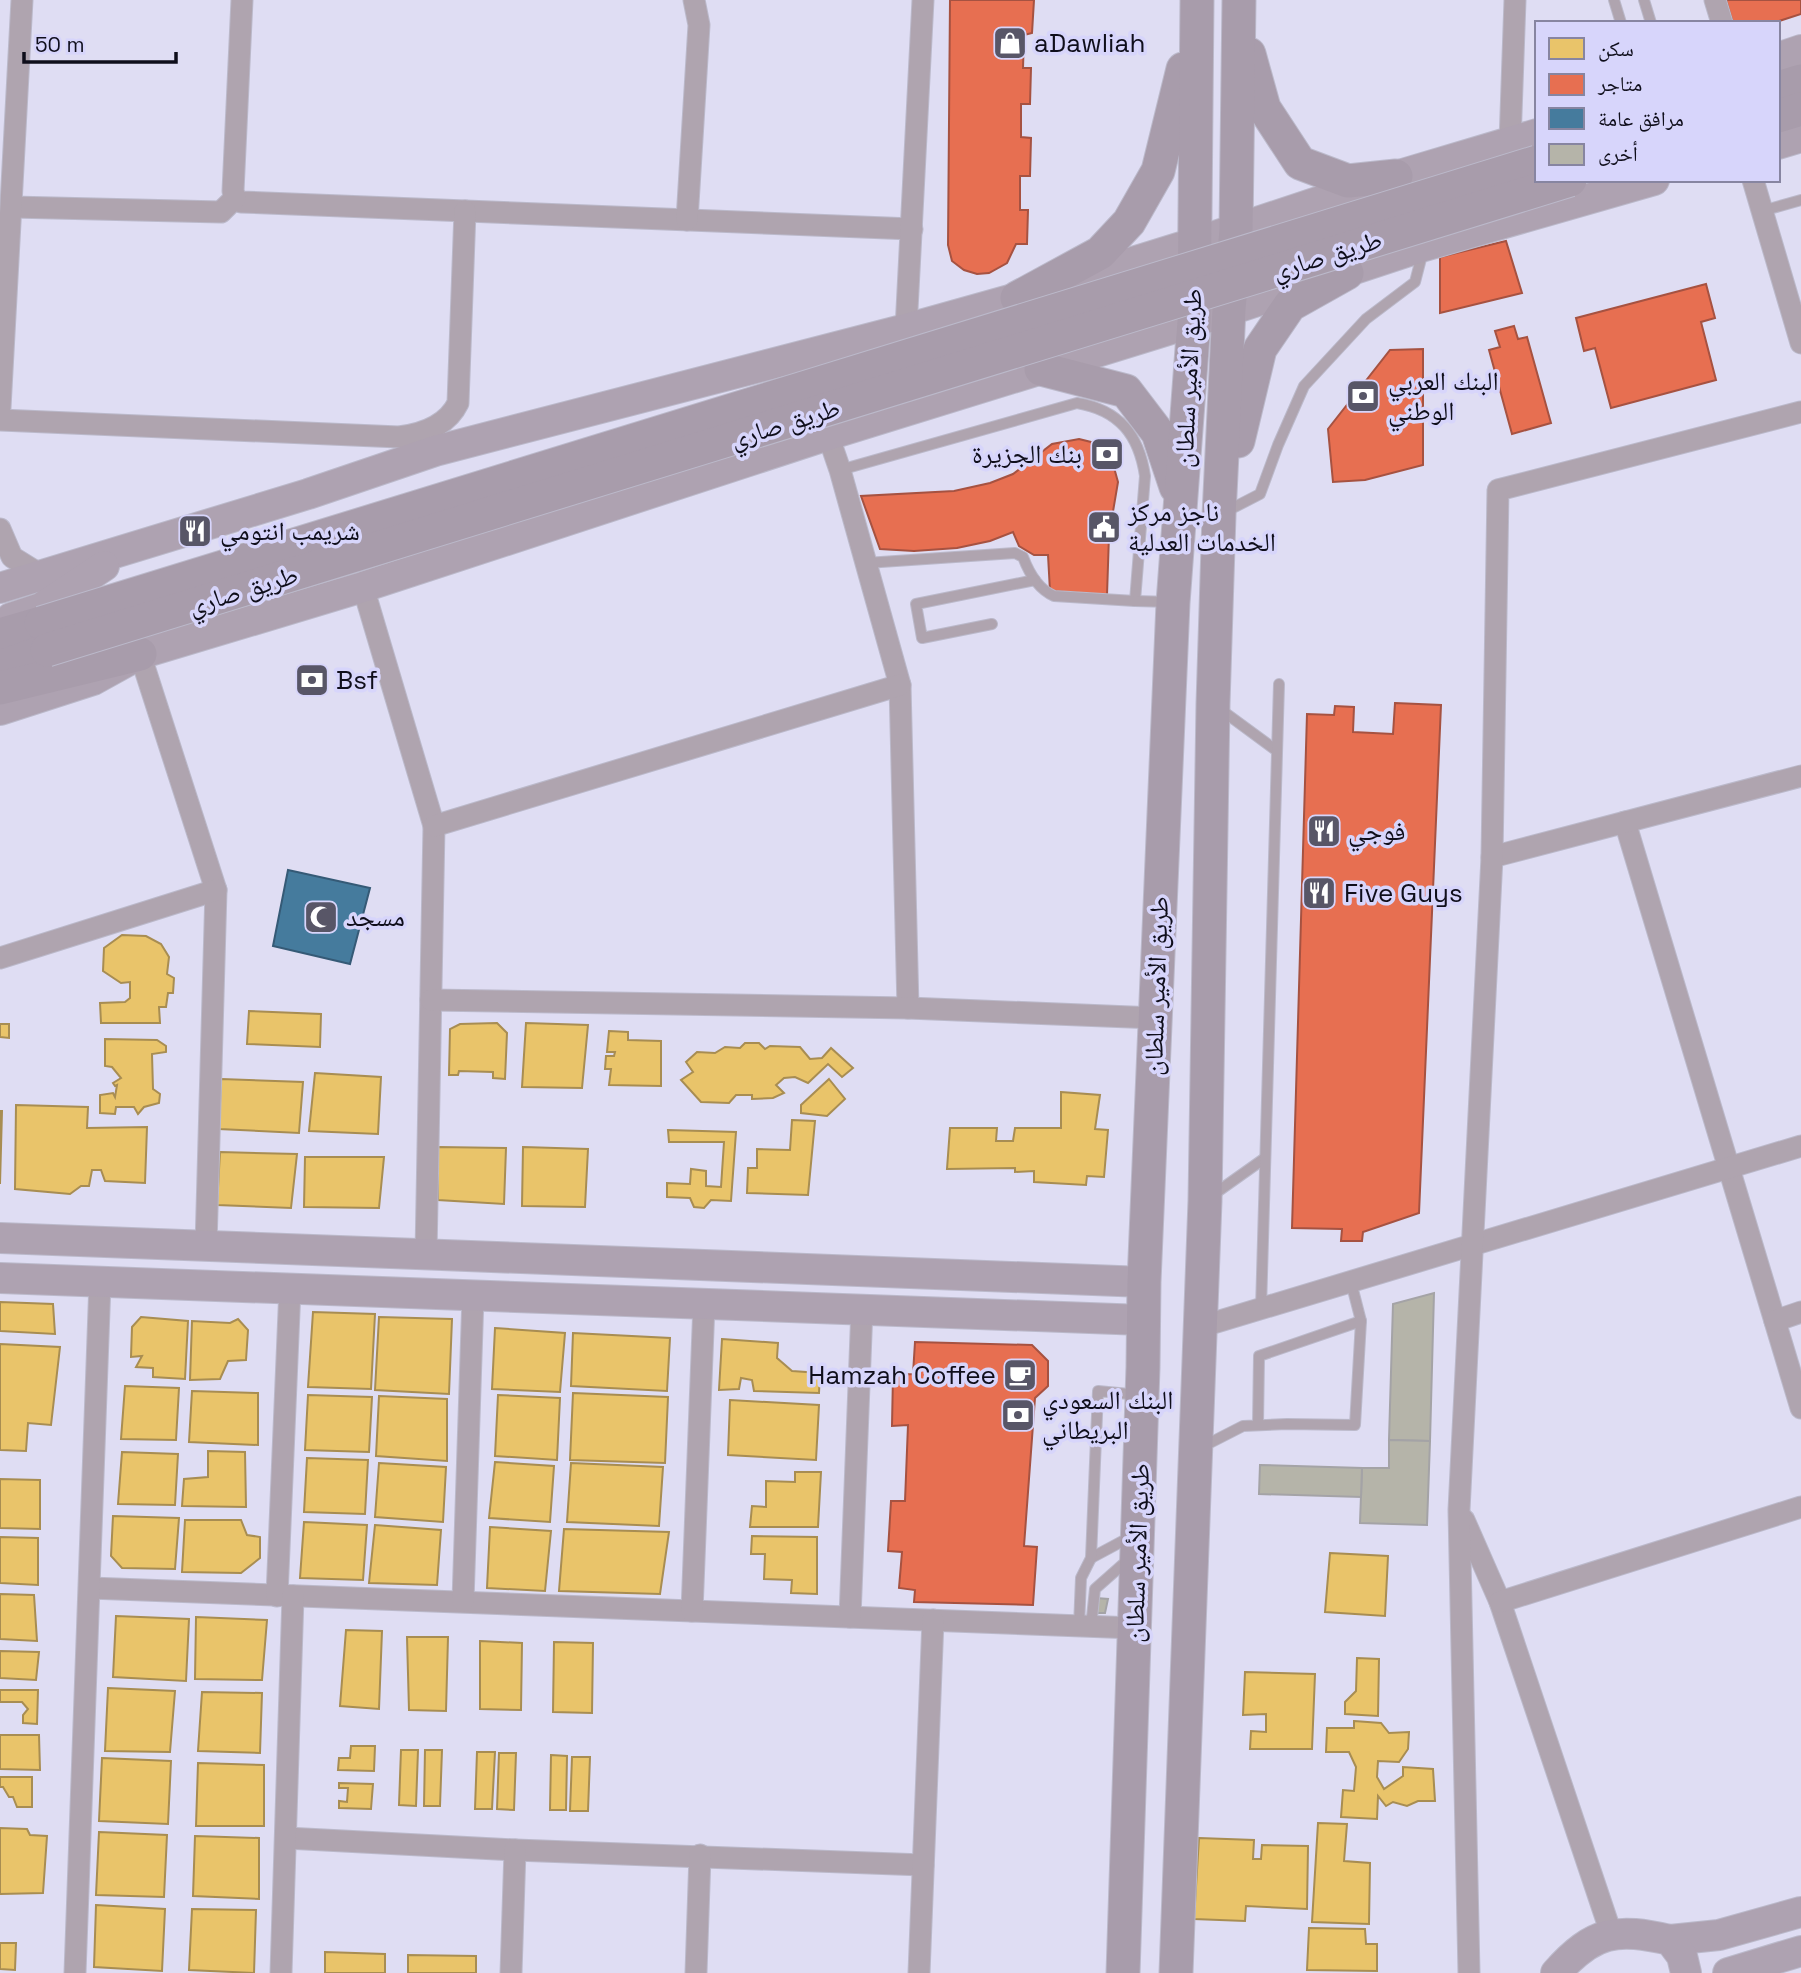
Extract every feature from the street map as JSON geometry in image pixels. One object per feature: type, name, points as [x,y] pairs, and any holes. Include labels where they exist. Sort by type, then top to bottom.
[{"type":"main road","points":[[1017,298],[1100,253],[1129,222],[1158,171],[1197,6]]},
{"type":"main road","name":"طريق الأمير سلطان","points":[[1123,1973],[1144,1282],[1155,1018],[1173,603],[1194,322],[1197,6]]},
{"type":"main road","points":[[1239,7],[1264,108],[1300,163],[1348,181],[1396,176]]},
{"type":"main road","name":"طريق الأمير سلطان","points":[[1176,1973],[1205,1201],[1213,705],[1219,515],[1229,309],[1236,230],[1239,7]]},
{"type":"main road","points":[[1780,57],[1801,50]]},
{"type":"main road","points":[[1780,87],[1801,81]]},
{"type":"main road","points":[[1780,115],[1801,109]]},
{"type":"main road","points":[[1780,143],[1801,137]]},
{"type":"main road","points":[[0,588],[308,494],[435,451],[1017,298],[1236,230],[1396,176],[1523,139]]},
{"type":"main road","name":"طريق صاري","points":[[0,667],[44,637],[1535,163]]},
{"type":"main road","points":[[1396,176],[1310,223],[1303,242],[1305,247],[1328,262],[1424,246]]},
{"type":"main road","name":"طريق صاري","points":[[0,635],[44,637],[1563,182]]},
{"type":"main road","name":"طريق صاري","points":[[1041,369],[1347,273],[1424,246],[1647,182]]},
{"type":"main road","points":[[1219,515],[1260,349],[1290,305],[1347,273]]},
{"type":"main road","points":[[0,688],[140,654],[363,587],[828,435],[1041,369],[1136,323],[1144,314],[1145,298],[1137,286],[1124,284],[1017,298]]},
{"type":"main road","points":[[1041,369],[1126,391],[1158,433],[1181,502]]},
{"type":"main road","points":[[0,622],[41,608],[131,548]]},
{"type":"main road","points":[[0,710],[93,680],[140,654]]},
{"type":"main road","points":[[0,1238],[1144,1282]]},
{"type":"main road","points":[[805,1306],[807,1269]]},
{"type":"main road","points":[[0,1278],[1143,1320]]},
{"type":"main road","points":[[1556,1973],[1589,1945],[1611,1933],[1639,1933],[1670,1940],[1719,1936],[1801,1912]]},
{"type":"main road","points":[[1670,1940],[1682,1956],[1686,1973]]},
{"type":"main road","points":[[1728,1973],[1801,1951]]},
{"type":"street","points":[[0,408],[8,199],[22,0]]},
{"type":"street","points":[[242,0],[233,191],[235,198],[241,202],[912,229]]},
{"type":"street","points":[[687,220],[699,25],[694,0]]},
{"type":"street","points":[[906,329],[923,0]]},
{"type":"street","points":[[1515,0],[1523,139]]},
{"type":"street","points":[[1715,0],[1721,21]]},
{"type":"street","points":[[1754,182],[1801,342]]},
{"type":"street","points":[[8,199],[221,212],[235,198]]},
{"type":"street","points":[[0,421],[399,437],[430,430],[448,417],[458,403],[465,211]]},
{"type":"street","points":[[1469,1973],[1459,1510],[1492,857],[1498,490],[1801,412]]},
{"type":"street","points":[[828,435],[900,685],[908,1008]]},
{"type":"street","points":[[0,529],[12,557],[41,575]]},
{"type":"street","points":[[363,587],[434,826],[426,1254]]},
{"type":"street","points":[[140,654],[216,890],[206,1246]]},
{"type":"street","points":[[434,826],[900,685]]},
{"type":"street","points":[[1492,857],[1801,776]]},
{"type":"street","points":[[1625,822],[1801,1408]]},
{"type":"street","points":[[0,958],[216,890]]},
{"type":"street","points":[[431,1000],[908,1008],[1155,1018]]},
{"type":"street","points":[[1200,1327],[1801,1146]]},
{"type":"street","points":[[75,1973],[100,1282]]},
{"type":"street","points":[[281,1973],[286,1838],[285,1596],[290,1288]]},
{"type":"street","points":[[463,1601],[473,1296]]},
{"type":"street","points":[[692,1611],[704,1304]]},
{"type":"street","points":[[850,1617],[862,1308]]},
{"type":"street","points":[[1775,1321],[1801,1312]]},
{"type":"street","points":[[1500,1602],[1801,1507]]},
{"type":"street","points":[[1459,1510],[1500,1602],[1611,1933]]},
{"type":"street","points":[[90,1588],[1134,1628]]},
{"type":"street","points":[[919,1973],[933,1620]]},
{"type":"street","points":[[286,1838],[514,1850],[923,1865]]},
{"type":"street","points":[[510,1973],[514,1850]]},
{"type":"street","points":[[696,1973],[700,1855]]},
{"type":"lane","points":[[1615,0],[1620,21]]},
{"type":"lane","points":[[1644,0],[1650,21]]},
{"type":"lane","points":[[1762,211],[1801,200]]},
{"type":"lane","points":[[1219,515],[1260,495],[1304,386],[1366,319],[1415,282],[1424,246]]},
{"type":"lane","points":[[840,470],[1077,403],[1097,406],[1116,417],[1132,435],[1142,456],[1145,476],[1135,601]]},
{"type":"lane","points":[[866,563],[1015,553],[1023,557],[1029,572],[1045,592],[1054,596],[1173,603]]},
{"type":"lane","points":[[992,624],[922,638],[915,604],[1035,580]]},
{"type":"lane","points":[[1261,1309],[1279,684]]},
{"type":"lane","points":[[1213,705],[1277,751]]},
{"type":"lane","points":[[1205,1201],[1265,1158]]},
{"type":"lane","points":[[1196,1450],[1244,1426],[1355,1425],[1361,1321],[1351,1282]]},
{"type":"lane","points":[[1258,1425],[1259,1356],[1361,1321]]},
{"type":"lane","points":[[1085,1626],[1081,1578],[1091,1558],[1098,1391],[1142,1395]]},
{"type":"lane","points":[[1091,1558],[1137,1542]]},
{"type":"lane","points":[[1085,1626],[1095,1590],[1137,1542]]},
{"type":"building: سكن","points":[[122,935],[146,936],[161,944],[169,957],[167,974],[174,978],[173,993],[168,993],[166,1007],[159,1007],[160,1023],[101,1023],[100,1003],[125,1002],[130,998],[130,982],[121,983],[103,971],[104,948]]},
{"type":"building: سكن","points":[[249,1011],[321,1014],[320,1047],[247,1044]]},
{"type":"building: سكن","points":[[497,1023],[507,1033],[505,1079],[493,1078],[493,1072],[459,1071],[458,1075],[449,1075],[450,1029],[460,1024]]},
{"type":"building: سكن","points":[[526,1023],[588,1025],[582,1088],[522,1087]]},
{"type":"building: سكن","points":[[0,1024],[9,1024],[9,1038],[0,1037]]},
{"type":"building: سكن","points":[[609,1031],[628,1032],[628,1040],[661,1041],[661,1086],[609,1085],[611,1069],[605,1069],[606,1056],[614,1056],[615,1052],[607,1052]]},
{"type":"building: سكن","points":[[105,1039],[157,1040],[166,1046],[166,1052],[152,1054],[153,1089],[160,1094],[159,1103],[144,1107],[138,1114],[134,1107],[116,1107],[115,1114],[100,1113],[100,1095],[113,1093],[115,1097],[117,1085],[113,1083],[121,1078],[112,1067],[105,1066]]},
{"type":"building: سكن","points":[[745,1043],[759,1043],[765,1049],[770,1046],[800,1047],[810,1059],[822,1058],[831,1048],[853,1068],[842,1077],[828,1064],[808,1083],[795,1077],[784,1078],[776,1085],[784,1093],[773,1098],[752,1099],[752,1095],[736,1095],[729,1103],[701,1102],[681,1080],[693,1072],[686,1062],[697,1052],[715,1053],[725,1047],[740,1048]]},
{"type":"building: سكن","points":[[315,1073],[381,1077],[378,1134],[309,1131]]},
{"type":"building: سكن","points":[[221,1079],[303,1082],[299,1133],[219,1129]]},
{"type":"building: سكن","points":[[829,1079],[845,1099],[827,1116],[801,1113],[801,1105]]},
{"type":"building: سكن","points":[[1061,1092],[1100,1095],[1095,1129],[1108,1130],[1104,1177],[1087,1176],[1086,1185],[1034,1182],[1034,1171],[1015,1172],[1015,1168],[947,1169],[950,1128],[997,1128],[996,1141],[1013,1141],[1015,1128],[1061,1128]]},
{"type":"building: سكن","points":[[16,1105],[88,1107],[87,1128],[147,1127],[145,1183],[105,1181],[101,1170],[92,1170],[89,1186],[81,1186],[70,1194],[15,1189]]},
{"type":"building: سكن","points":[[0,1111],[2,1111],[0,1184]]},
{"type":"building: سكن","points":[[792,1120],[815,1121],[808,1195],[747,1193],[748,1168],[757,1168],[757,1149],[790,1150]]},
{"type":"building: سكن","points":[[668,1130],[736,1132],[731,1201],[711,1200],[704,1208],[694,1207],[690,1198],[667,1197],[667,1183],[690,1184],[691,1169],[706,1171],[706,1186],[721,1187],[724,1142],[669,1142]]},
{"type":"building: سكن","points":[[438,1147],[506,1148],[504,1204],[438,1200]]},
{"type":"building: سكن","points":[[523,1147],[588,1149],[585,1207],[522,1206]]},
{"type":"building: سكن","points":[[220,1152],[297,1154],[291,1208],[217,1205]]},
{"type":"building: سكن","points":[[305,1157],[384,1157],[379,1208],[304,1207]]},
{"type":"building: سكن","points":[[0,1302],[53,1304],[55,1334],[0,1331]]},
{"type":"building: سكن","points":[[313,1312],[375,1314],[371,1389],[308,1387]]},
{"type":"building: سكن","points":[[141,1317],[188,1321],[185,1379],[153,1377],[153,1368],[136,1367],[142,1356],[131,1357],[132,1327]]},
{"type":"building: سكن","points":[[379,1317],[452,1319],[449,1394],[375,1390]]},
{"type":"building: سكن","points":[[238,1319],[248,1330],[246,1360],[228,1361],[220,1379],[190,1380],[192,1321],[230,1323]]},
{"type":"building: سكن","points":[[495,1328],[565,1333],[560,1392],[492,1389]]},
{"type":"building: سكن","points":[[573,1333],[670,1338],[667,1391],[571,1386]]},
{"type":"building: سكن","points":[[722,1339],[778,1343],[777,1358],[792,1371],[820,1373],[819,1393],[754,1391],[752,1380],[741,1378],[739,1389],[719,1390]]},
{"type":"building: سكن","points":[[0,1344],[60,1347],[51,1425],[28,1423],[26,1451],[0,1450]]},
{"type":"building: سكن","points":[[125,1386],[179,1388],[176,1440],[121,1439]]},
{"type":"building: سكن","points":[[192,1391],[258,1393],[258,1445],[189,1442]]},
{"type":"building: سكن","points":[[573,1393],[668,1397],[665,1463],[570,1460]]},
{"type":"building: سكن","points":[[308,1395],[372,1397],[369,1452],[305,1450]]},
{"type":"building: سكن","points":[[498,1395],[560,1398],[557,1460],[495,1456]]},
{"type":"building: سكن","points":[[379,1396],[447,1399],[447,1461],[376,1456]]},
{"type":"building: سكن","points":[[730,1400],[819,1405],[816,1460],[728,1455]]},
{"type":"building: سكن","points":[[208,1451],[245,1452],[246,1507],[182,1506],[184,1479],[208,1477]]},
{"type":"building: سكن","points":[[122,1452],[178,1454],[175,1505],[118,1504]]},
{"type":"building: سكن","points":[[307,1458],[368,1460],[365,1514],[304,1512]]},
{"type":"building: سكن","points":[[495,1462],[554,1466],[550,1522],[489,1518]]},
{"type":"building: سكن","points":[[379,1463],[446,1467],[443,1522],[375,1517]]},
{"type":"building: سكن","points":[[571,1463],[663,1467],[659,1526],[567,1522]]},
{"type":"building: سكن","points":[[795,1472],[821,1472],[818,1527],[750,1527],[752,1506],[766,1507],[766,1481],[795,1482]]},
{"type":"building: سكن","points":[[0,1479],[40,1480],[40,1529],[0,1528]]},
{"type":"building: سكن","points":[[113,1516],[179,1518],[175,1569],[122,1568],[111,1556]]},
{"type":"building: سكن","points":[[185,1520],[241,1520],[247,1535],[260,1537],[260,1558],[241,1573],[182,1572]]},
{"type":"building: سكن","points":[[304,1522],[367,1525],[363,1580],[300,1578]]},
{"type":"building: سكن","points":[[375,1525],[441,1530],[437,1585],[369,1583]]},
{"type":"building: سكن","points":[[490,1527],[551,1531],[545,1591],[487,1588]]},
{"type":"building: سكن","points":[[564,1529],[669,1532],[660,1594],[559,1591]]},
{"type":"building: سكن","points":[[752,1536],[817,1537],[817,1594],[791,1593],[792,1580],[764,1579],[765,1554],[751,1554]]},
{"type":"building: سكن","points":[[0,1537],[38,1538],[38,1585],[0,1583]]},
{"type":"building: سكن","points":[[1330,1553],[1388,1556],[1385,1616],[1325,1612]]},
{"type":"building: سكن","points":[[0,1594],[34,1595],[37,1641],[0,1639]]},
{"type":"building: سكن","points":[[116,1616],[189,1619],[186,1681],[113,1677]]},
{"type":"building: سكن","points":[[196,1617],[267,1620],[262,1680],[195,1679]]},
{"type":"building: سكن","points":[[346,1630],[382,1631],[379,1709],[340,1706]]},
{"type":"building: سكن","points":[[407,1637],[448,1637],[446,1711],[409,1710]]},
{"type":"building: سكن","points":[[480,1641],[522,1643],[521,1710],[480,1709]]},
{"type":"building: سكن","points":[[554,1642],[593,1643],[592,1713],[553,1712]]},
{"type":"building: سكن","points":[[0,1651],[39,1652],[36,1680],[0,1678]]},
{"type":"building: سكن","points":[[1357,1658],[1379,1659],[1378,1716],[1345,1714],[1345,1702],[1356,1691]]},
{"type":"building: سكن","points":[[1245,1672],[1315,1674],[1312,1749],[1250,1749],[1251,1731],[1266,1732],[1266,1714],[1243,1715]]},
{"type":"building: سكن","points":[[108,1688],[175,1691],[170,1752],[105,1751]]},
{"type":"building: سكن","points":[[0,1690],[38,1690],[37,1724],[23,1723],[23,1715],[28,1709],[22,1702],[0,1702]]},
{"type":"building: سكن","points":[[202,1692],[262,1693],[260,1753],[198,1751]]},
{"type":"building: سكن","points":[[1354,1721],[1381,1723],[1389,1733],[1409,1732],[1408,1749],[1399,1762],[1378,1761],[1377,1777],[1384,1789],[1403,1776],[1403,1767],[1433,1769],[1435,1801],[1418,1801],[1407,1806],[1393,1802],[1386,1806],[1378,1796],[1377,1819],[1341,1817],[1343,1790],[1354,1791],[1356,1767],[1349,1752],[1326,1752],[1327,1728],[1354,1728]]},
{"type":"building: سكن","points":[[0,1735],[39,1735],[40,1770],[0,1769]]},
{"type":"building: سكن","points":[[351,1746],[375,1746],[374,1771],[338,1770],[339,1758],[350,1758]]},
{"type":"building: سكن","points":[[401,1750],[418,1750],[416,1806],[399,1805]]},
{"type":"building: سكن","points":[[425,1750],[442,1750],[440,1806],[424,1806]]},
{"type":"building: سكن","points":[[477,1752],[495,1752],[492,1809],[475,1809]]},
{"type":"building: سكن","points":[[499,1753],[516,1753],[514,1810],[497,1809]]},
{"type":"building: سكن","points":[[551,1755],[567,1756],[566,1810],[550,1810]]},
{"type":"building: سكن","points":[[572,1757],[590,1757],[588,1811],[570,1811]]},
{"type":"building: سكن","points":[[102,1758],[171,1761],[168,1824],[99,1821]]},
{"type":"building: سكن","points":[[198,1763],[264,1765],[264,1826],[196,1826]]},
{"type":"building: سكن","points":[[0,1777],[32,1777],[32,1807],[17,1807],[13,1797],[9,1797],[3,1787],[0,1787]]},
{"type":"building: سكن","points":[[339,1783],[373,1784],[371,1809],[339,1808],[339,1801],[347,1802],[348,1788],[339,1788]]},
{"type":"building: سكن","points":[[1318,1823],[1347,1824],[1344,1861],[1370,1863],[1369,1924],[1312,1922]]},
{"type":"building: سكن","points":[[0,1828],[27,1829],[30,1835],[47,1836],[43,1893],[0,1894]]},
{"type":"building: سكن","points":[[99,1832],[167,1835],[164,1897],[96,1895]]},
{"type":"building: سكن","points":[[195,1836],[259,1838],[259,1899],[193,1896]]},
{"type":"building: سكن","points":[[1199,1838],[1254,1840],[1253,1859],[1261,1859],[1262,1845],[1308,1846],[1307,1909],[1246,1906],[1245,1921],[1194,1919]]},
{"type":"building: سكن","points":[[96,1905],[165,1909],[162,1971],[94,1967]]},
{"type":"building: سكن","points":[[192,1909],[256,1910],[254,1973],[189,1970]]},
{"type":"building: سكن","points":[[1309,1928],[1365,1929],[1366,1944],[1377,1944],[1377,1971],[1307,1970]]},
{"type":"building: سكن","points":[[0,1943],[16,1943],[15,1970],[0,1969]]},
{"type":"building: سكن","points":[[325,1952],[385,1954],[385,1973],[325,1973]]},
{"type":"building: سكن","points":[[408,1955],[476,1956],[476,1973],[408,1973]]},
{"type":"building: متاجر","points":[[950,0],[1034,0],[1032,33],[1024,35],[1023,68],[1031,68],[1030,104],[1021,104],[1021,137],[1031,138],[1030,176],[1020,176],[1020,210],[1028,210],[1027,244],[1016,244],[1007,263],[989,273],[977,274],[964,270],[952,261],[948,245]]},
{"type":"building: متاجر","points":[[1726,0],[1801,0],[1801,14],[1779,21],[1732,21]]},
{"type":"building: متاجر","points":[[1506,241],[1522,293],[1440,313],[1440,257]]},
{"type":"building: متاجر","points":[[1706,284],[1715,318],[1701,322],[1716,380],[1611,408],[1595,348],[1584,351],[1576,318]]},
{"type":"building: متاجر","points":[[1514,326],[1518,339],[1527,337],[1551,423],[1512,434],[1489,350],[1500,347],[1495,331]]},
{"type":"building: متاجر","points":[[1423,349],[1423,465],[1365,480],[1333,482],[1328,429],[1390,350]]},
{"type":"building: متاجر","points":[[1079,439],[1095,443],[1106,453],[1113,464],[1118,482],[1109,535],[1107,595],[1050,591],[1048,555],[1034,555],[1019,546],[1013,532],[990,541],[957,548],[914,551],[880,549],[861,496],[954,491],[990,483],[1013,474],[1052,444]]},
{"type":"building: متاجر","points":[[1395,703],[1441,705],[1419,1213],[1363,1232],[1362,1241],[1341,1241],[1342,1229],[1292,1228],[1307,714],[1334,715],[1335,706],[1354,707],[1353,732],[1393,734]]},
{"type":"building: متاجر","points":[[915,1342],[1032,1345],[1048,1361],[1048,1386],[1035,1398],[1024,1546],[1037,1547],[1033,1605],[914,1602],[915,1590],[899,1588],[902,1552],[888,1551],[891,1501],[905,1501],[908,1425],[892,1426],[893,1375],[913,1374]]},
{"type":"building: مرافق عامة","name":"مسجد","points":[[288,870],[370,888],[350,964],[273,946]]},
{"type":"building: أخرى","points":[[1434,1293],[1430,1441],[1389,1440],[1393,1304]]},
{"type":"building: أخرى","points":[[1389,1440],[1430,1441],[1427,1525],[1360,1523],[1362,1468],[1389,1468]]},
{"type":"building: أخرى","points":[[1260,1465],[1362,1468],[1361,1497],[1259,1494]]},
{"type":"building: أخرى","points":[[1096,1598],[1108,1599],[1105,1613],[1095,1610]]},
{"type":"place","name":"aDawliah","points":[[1010,43]]},
{"type":"place","name":"البنك العربي الوطني","points":[[1363,396]]},
{"type":"place","name":"بنك الجزيرة","points":[[1107,454]]},
{"type":"place","name":"ناجز مركز الخدمات العدلية","points":[[1104,527]]},
{"type":"place","name":"شريمب انتومي","points":[[195,531]]},
{"type":"place","name":"Bsf","points":[[312,680]]},
{"type":"place","name":"فوجي","points":[[1324,831]]},
{"type":"place","name":"Five Guys","points":[[1319,893]]},
{"type":"place","name":"مسجد","points":[[321,917]]},
{"type":"place","name":"Hamzah Coffee","points":[[1020,1375]]},
{"type":"place","name":"البنك السعودي البريطاني","points":[[1018,1415]]}]
